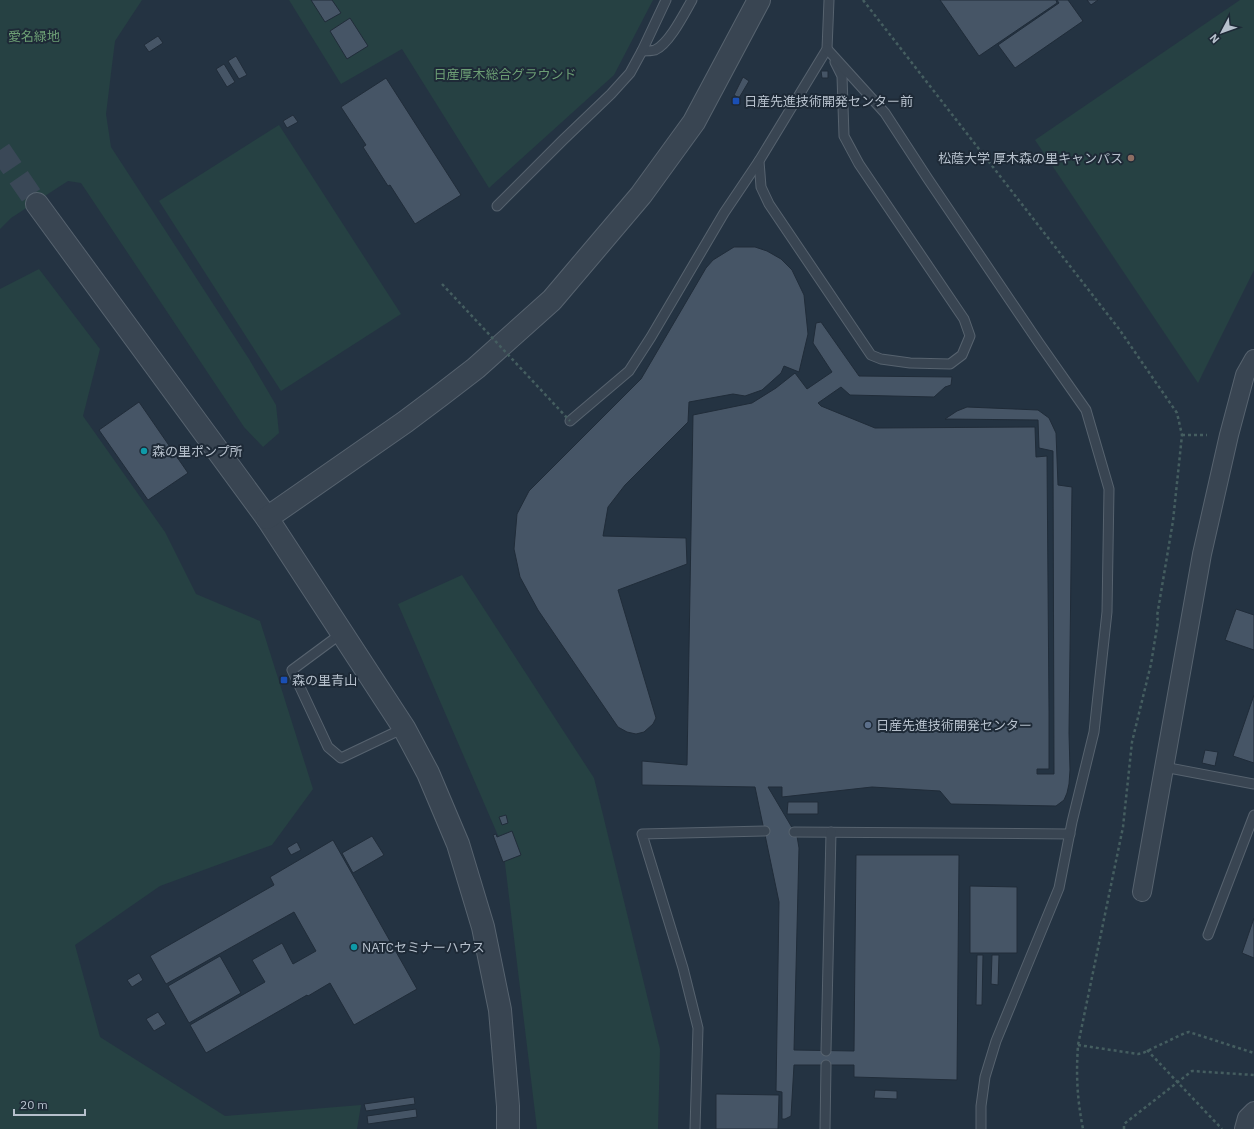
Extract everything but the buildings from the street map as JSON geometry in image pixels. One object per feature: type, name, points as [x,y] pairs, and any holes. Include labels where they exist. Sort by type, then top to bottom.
[{"type":"street","points":[[267,518],[405,422],[441,395],[476,368],[552,300],[642,195],[694,122],[738,36],[759,0]]},
{"type":"street","points":[[37,204],[267,518],[404,728],[428,773],[458,844],[483,927],[500,1010],[508,1106],[508,1129]]},
{"type":"street","points":[[1142,892],[1202,554],[1229,435],[1243,382],[1245,375],[1254,359]]},
{"type":"street","points":[[1244,1129],[1247,1118],[1254,1111]]},
{"type":"lane","points":[[497,206],[611,94],[630,73],[666,0]]},
{"type":"lane","points":[[642,51],[654,51],[668,39],[692,0]]},
{"type":"lane","points":[[570,421],[629,371],[651,337],[724,213],[759,160],[827,49],[829,0]]},
{"type":"lane","points":[[759,160],[761,187],[769,204],[871,355],[881,359],[910,363],[950,364],[962,355],[970,336],[964,319],[859,164],[844,136],[842,76],[827,49]]},
{"type":"lane","points":[[827,49],[885,113],[928,179],[1086,410],[1109,489],[1107,612],[1094,732],[1059,888],[996,1041],[985,1077],[981,1106],[981,1129]]},
{"type":"lane","points":[[342,633],[292,670],[328,747],[341,758],[404,728]]},
{"type":"lane","points":[[1164,767],[1254,784]]},
{"type":"lane","points":[[1208,935],[1254,815]]},
{"type":"lane","points":[[695,1129],[698,1028],[683,968],[642,834],[765,831]]},
{"type":"lane","points":[[794,832],[1070,834]]},
{"type":"lane","points":[[826,1051],[831,832]]},
{"type":"lane","points":[[825,1129],[826,1064]]},
{"type":"path","points":[[862,0],[1119,329],[1177,413],[1182,435],[1173,521],[1157,616],[1158,622],[1151,664],[1132,742],[1123,827],[1078,1045],[1076,1074],[1082,1129]]},
{"type":"path","points":[[442,284],[570,421]]},
{"type":"path","points":[[1078,1045],[1092,1046],[1132,1054],[1143,1053],[1189,1032],[1254,1053]]},
{"type":"path","points":[[1147,1050],[1222,1129]]},
{"type":"path","points":[[1124,1129],[1124,1124],[1192,1071],[1254,1075]]},
{"type":"green space","name":"愛名緑地","points":[[0,0],[142,0],[115,41],[106,114],[111,147],[249,359],[276,405],[279,433],[263,447],[244,427],[81,183],[68,181],[11,218],[0,229]]},
{"type":"green space","name":"日産厚木総合グラウンド","points":[[289,0],[653,0],[614,75],[489,188],[402,49],[341,84]]},
{"type":"green space","points":[[1240,0],[1254,0],[1254,270],[1198,383],[1035,140]]},
{"type":"green space","points":[[279,125],[401,314],[281,391],[159,201]]},
{"type":"green space","points":[[39,269],[100,349],[83,416],[165,532],[196,594],[260,621],[313,789],[272,845],[160,886],[75,945],[100,1037],[225,1116],[361,1105],[357,1129],[0,1129],[0,289]]},
{"type":"green space","points":[[462,575],[594,778],[660,1049],[658,1129],[537,1129],[503,847],[398,604]]},
{"type":"tunnel","points":[[0,150],[37,204]]},
{"type":"place","name":"日産先進技術開発センター前","points":[[736,101]]},
{"type":"place","name":"松蔭大学 厚木森の里キャンパス","points":[[1131,158]]},
{"type":"place","name":"森の里ポンプ所","points":[[144,451]]},
{"type":"place","name":"森の里青山","points":[[284,680]]},
{"type":"place","name":"日産先進技術開発センター","points":[[868,725]]},
{"type":"place","name":"NATCセミナーハウス","points":[[354,947]]}]
